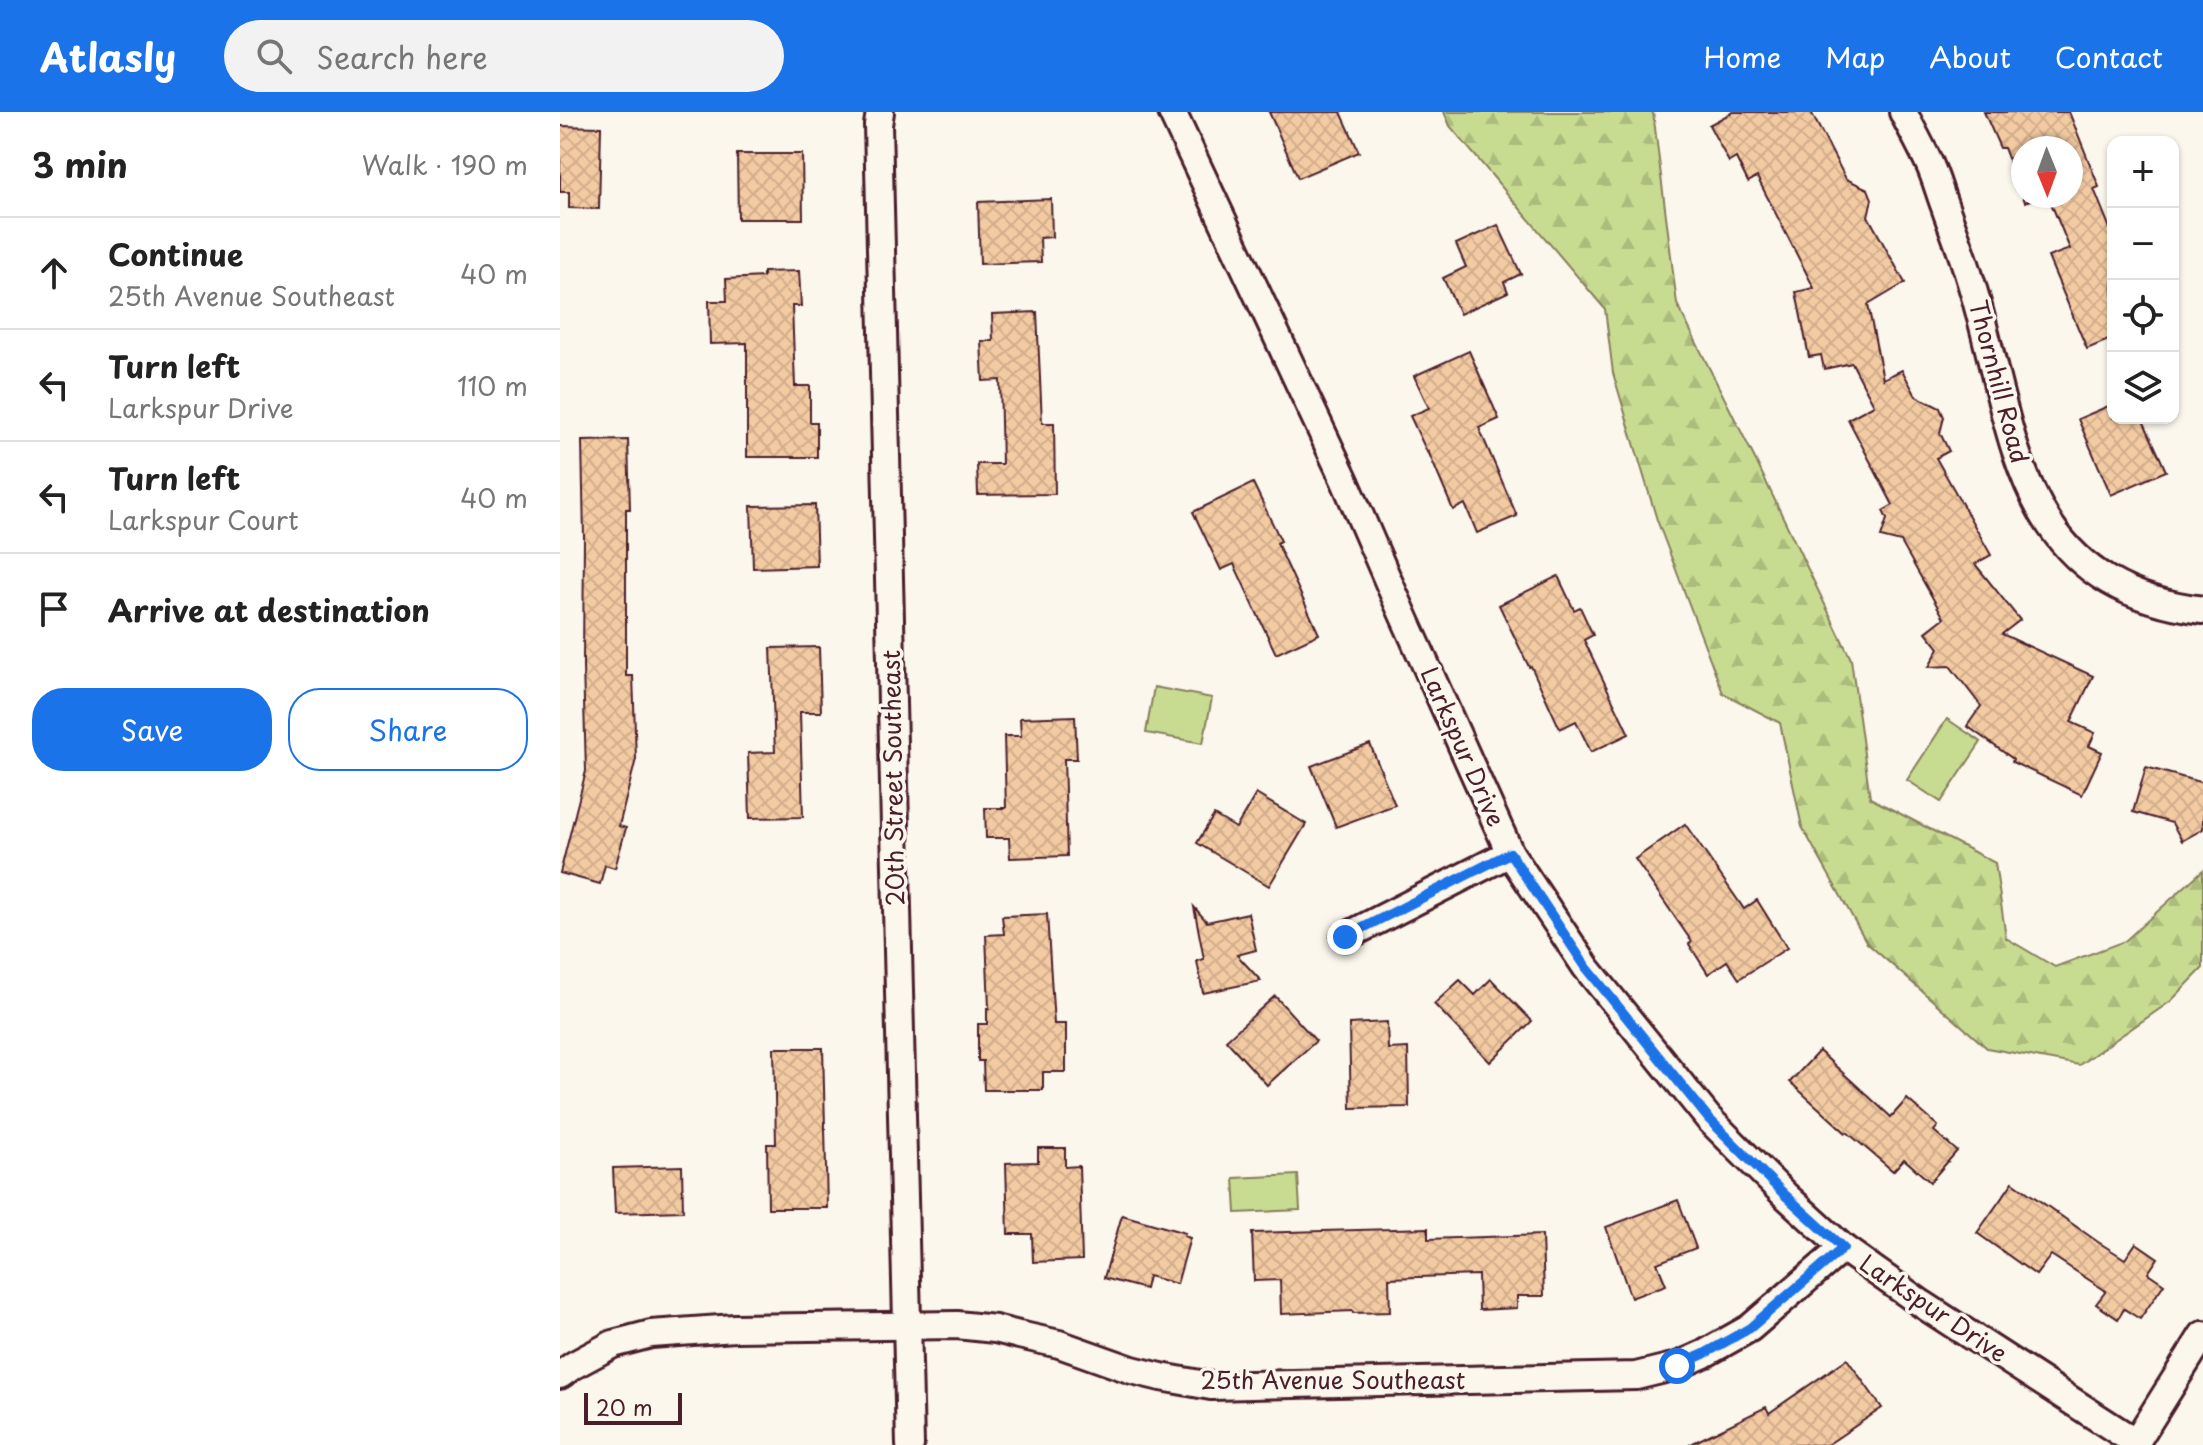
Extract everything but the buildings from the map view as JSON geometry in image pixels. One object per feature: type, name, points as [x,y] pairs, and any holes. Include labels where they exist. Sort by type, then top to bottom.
[{"type":"street","name":"20th Street Southeast","points":[[880,112],[910,1445]]},
{"type":"street","name":"Larkspur Drive","points":[[1172,112],[1345,481],[1510,853],[1586,967],[1709,1119],[1843,1248],[2134,1444]]},
{"type":"street","name":"Thornhill Road","points":[[1903,112],[1929,164],[1969,275],[2009,432],[2022,474],[2035,502],[2070,552],[2098,575],[2137,595],[2180,608],[2203,610]]},
{"type":"street","points":[[1345,937],[1510,853]]},
{"type":"street","name":"25th Avenue Southeast","points":[[560,1375],[613,1344],[651,1334],[735,1328],[957,1325],[995,1329],[1059,1344],[1132,1370],[1211,1386],[1636,1376],[1677,1366],[1750,1328],[1843,1248]]},
{"type":"street","points":[[2134,1444],[2203,1335]]},
{"type":"green space","points":[[1444,112],[1653,112],[1677,304],[1851,659],[1870,798],[1995,863],[2006,938],[2055,967],[2125,941],[2203,870],[2203,968],[2171,1001],[2079,1065],[1987,1048],[1867,943],[1802,827],[1780,723],[1723,693],[1657,520],[1613,373],[1605,309],[1450,126]]},
{"type":"green space","points":[[1154,687],[1212,698],[1203,743],[1146,733]]},
{"type":"green space","points":[[1947,719],[1981,742],[1941,802],[1907,780]]},
{"type":"green space","points":[[1298,1175],[1300,1210],[1236,1213],[1234,1178]]},
{"type":"route","points":[[1345,937],[1510,853],[1586,967],[1709,1119],[1843,1248],[1750,1328],[1677,1366]]}]
